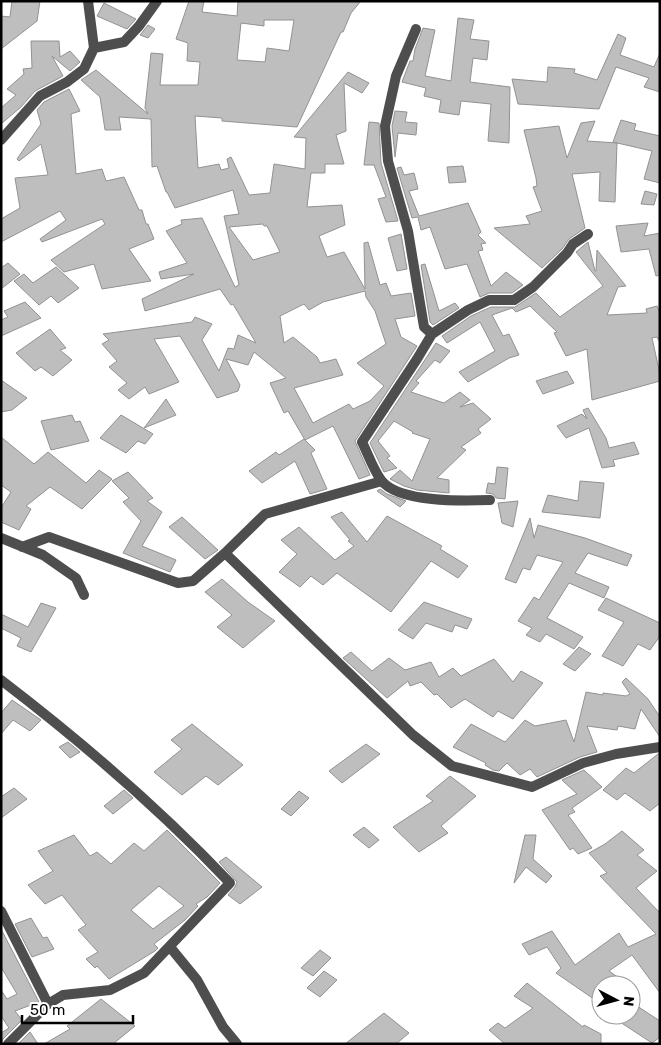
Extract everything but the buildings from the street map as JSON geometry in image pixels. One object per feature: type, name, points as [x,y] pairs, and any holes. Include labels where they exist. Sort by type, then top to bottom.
[{"type":"street","points":[[1,140],[40,96],[67,82],[84,69],[94,48],[88,1]]},
{"type":"street","points":[[94,48],[124,42],[140,26],[157,1]]},
{"type":"street","points":[[416,30],[396,76],[385,126],[388,161],[408,231],[424,328],[432,334]]},
{"type":"street","points":[[490,500],[463,501],[402,494],[382,481],[362,442],[417,360],[432,334],[468,310],[490,300],[514,300],[534,287],[567,253],[573,244],[588,234]]},
{"type":"street","points":[[22,547],[49,537],[178,583],[193,581],[265,514],[382,481]]},
{"type":"street","points":[[1,538],[44,555],[76,578],[84,595]]},
{"type":"street","points":[[225,553],[412,735],[452,766],[532,787],[583,764],[616,754],[660,746]]},
{"type":"street","points":[[1,680],[47,715],[190,841],[230,883],[170,948],[144,973],[110,990],[63,995],[48,1004],[8,1044]]},
{"type":"street","points":[[1,911],[48,1004]]},
{"type":"street","points":[[170,948],[197,980],[223,1027],[237,1044]]}]
